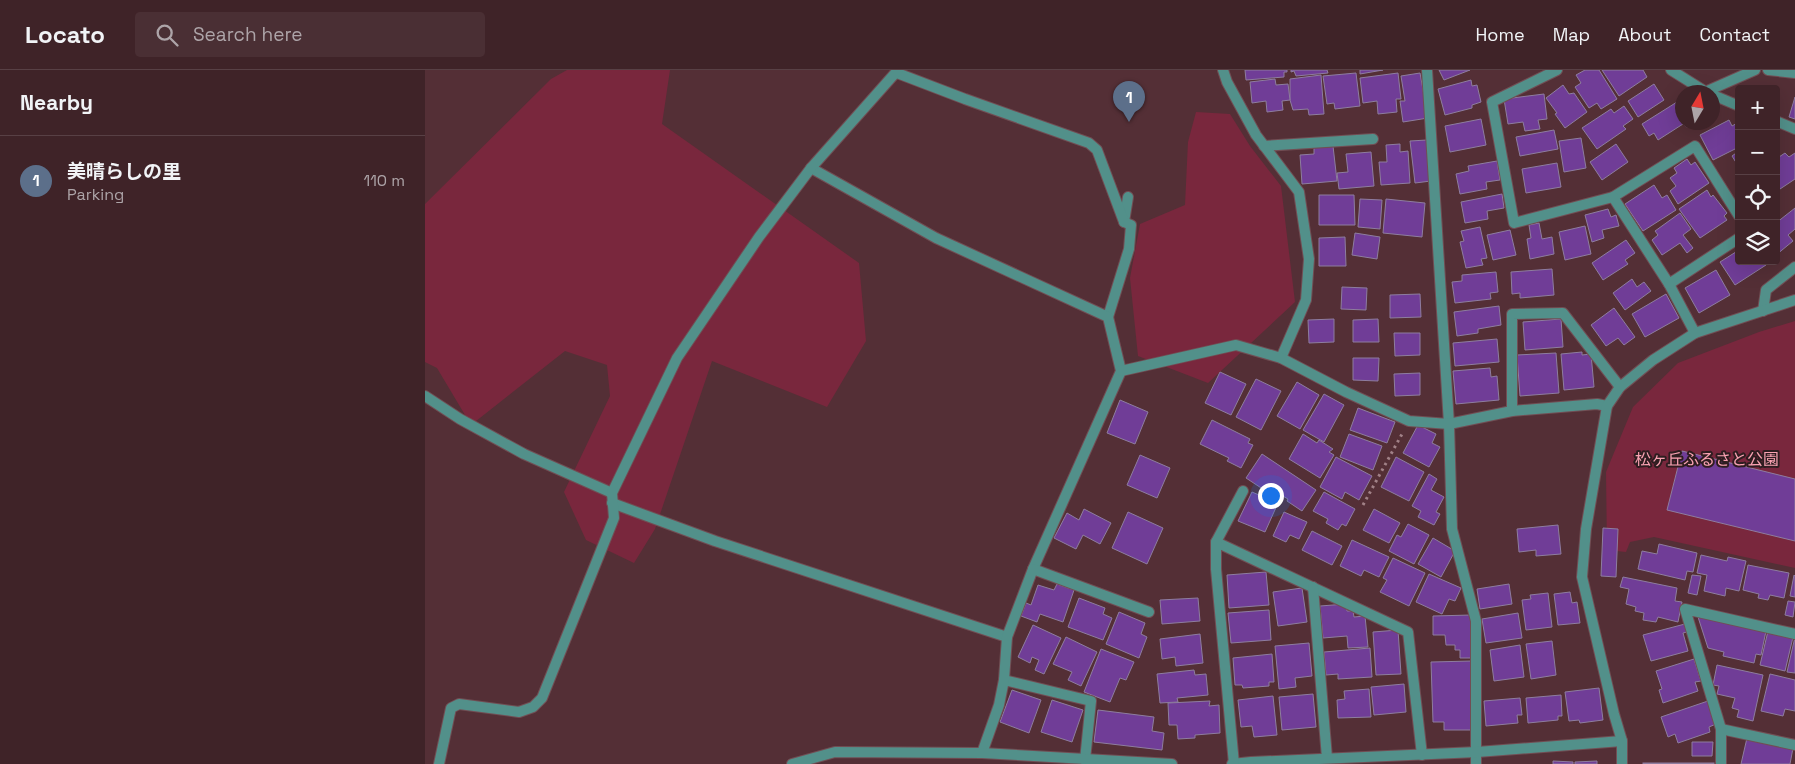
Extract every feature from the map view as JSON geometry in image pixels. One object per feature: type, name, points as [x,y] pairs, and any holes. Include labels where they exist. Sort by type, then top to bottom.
[{"type":"street","points":[[1223,70],[1227,82],[1251,128],[1299,192],[1309,259],[1306,300],[1281,358]]},
{"type":"street","points":[[1427,70],[1449,424],[1452,529],[1477,621],[1476,764]]},
{"type":"street","points":[[1557,70],[1492,102],[1514,223],[1613,197],[1695,146],[1735,210]]},
{"type":"street","points":[[1671,70],[1694,85]]},
{"type":"street","points":[[1720,85],[1755,70]]},
{"type":"street","points":[[1768,70],[1795,73]]},
{"type":"street","points":[[439,764],[451,708],[459,704],[519,712],[533,707],[542,698],[614,518],[612,498],[677,358],[759,237],[811,168],[898,71],[965,99],[1089,143],[1097,150],[1124,222],[1131,225],[1129,249],[1108,317],[1121,371],[1033,569],[1007,637],[1004,680],[999,706],[982,753]]},
{"type":"street","points":[[1720,98],[1735,104]]},
{"type":"street","points":[[1780,123],[1795,129]]},
{"type":"street","points":[[1264,146],[1373,139]]},
{"type":"street","points":[[811,168],[936,238],[1108,317]]},
{"type":"street","points":[[1124,222],[1128,197]]},
{"type":"street","points":[[1613,197],[1669,284],[1695,333]]},
{"type":"street","points":[[1669,284],[1735,241]]},
{"type":"street","points":[[1763,311],[1766,290],[1795,267]]},
{"type":"street","points":[[1622,764],[1622,741],[1582,577],[1586,529],[1607,406],[1620,387],[1653,360],[1695,333],[1795,300]]},
{"type":"street","points":[[1512,411],[1512,314],[1563,312],[1620,387]]},
{"type":"street","points":[[1121,371],[1236,345],[1281,358],[1346,392],[1409,421],[1449,424],[1512,411],[1597,404],[1607,406]]},
{"type":"street","points":[[425,396],[460,419],[524,454],[612,498],[715,541],[1007,637]]},
{"type":"street","points":[[1243,491],[1216,542],[1216,569],[1233,764],[1477,752],[1622,741]]},
{"type":"street","points":[[1216,542],[1408,632],[1422,755]]},
{"type":"street","points":[[1033,569],[1149,612]]},
{"type":"street","points":[[1313,587],[1327,758]]},
{"type":"street","points":[[1721,764],[1721,729],[1685,610],[1795,634]]},
{"type":"street","points":[[1004,680],[1091,701],[1085,760]]},
{"type":"street","points":[[1721,729],[1795,745]]},
{"type":"street","points":[[792,764],[835,752],[982,753],[1172,764]]},
{"type":"path","points":[[1363,505],[1409,421]]},
{"type":"green space","points":[[567,70],[670,70],[662,124],[859,263],[866,341],[827,407],[712,361],[655,529],[634,563],[586,540],[564,492],[610,396],[607,365],[565,351],[471,425],[437,368],[425,362],[425,204],[551,79]]},
{"type":"green space","points":[[1196,112],[1230,114],[1250,146],[1281,186],[1295,302],[1208,383],[1138,356],[1130,278],[1140,224],[1185,205],[1188,142]]},
{"type":"green space","name":"松ヶ丘ふるさと公園","points":[[1795,321],[1795,568],[1654,537],[1630,542],[1626,552],[1607,550],[1606,472],[1633,407],[1678,363],[1759,332]]},
{"type":"building","points":[[1245,70],[1287,70],[1287,72],[1284,72],[1284,77],[1246,80]]},
{"type":"building","points":[[1291,70],[1327,70],[1328,73],[1296,76],[1294,71],[1291,72]]},
{"type":"building","points":[[1360,70],[1383,70],[1360,74]]},
{"type":"building","points":[[1439,70],[1470,70],[1444,80]]},
{"type":"building","points":[[1585,70],[1599,70],[1617,99],[1601,109],[1597,103],[1589,108],[1575,87],[1581,83],[1576,75]]},
{"type":"building","points":[[1602,70],[1643,70],[1647,77],[1619,96]]},
{"type":"building","points":[[1356,73],[1360,106],[1335,109],[1334,103],[1327,104],[1323,76]]},
{"type":"building","points":[[1398,73],[1401,99],[1396,99],[1397,112],[1378,114],[1377,101],[1363,103],[1360,78]]},
{"type":"building","points":[[1420,73],[1428,118],[1403,122],[1400,101],[1405,101],[1401,76]]},
{"type":"building","points":[[1321,75],[1324,114],[1309,115],[1308,109],[1293,110],[1290,100],[1290,79]]},
{"type":"building","points":[[1275,79],[1276,85],[1288,84],[1290,100],[1282,101],[1283,110],[1267,112],[1266,101],[1252,103],[1250,82]]},
{"type":"building","points":[[1471,80],[1472,86],[1477,85],[1481,102],[1472,105],[1472,108],[1445,115],[1438,89]]},
{"type":"building","points":[[1654,84],[1664,100],[1638,117],[1628,101]]},
{"type":"building","points":[[1563,85],[1569,94],[1574,93],[1587,112],[1565,128],[1546,98]]},
{"type":"building","points":[[1544,94],[1547,119],[1538,120],[1540,129],[1525,131],[1523,122],[1508,124],[1504,99]]},
{"type":"building","points":[[1795,97],[1795,119],[1789,117]]},
{"type":"building","points":[[1675,103],[1675,129],[1658,140],[1654,133],[1649,136],[1642,124]]},
{"type":"building","points":[[1624,106],[1633,119],[1623,126],[1626,129],[1597,149],[1582,128],[1611,109],[1614,113]]},
{"type":"building","points":[[1481,119],[1486,145],[1450,152],[1445,126]]},
{"type":"building","points":[[1729,120],[1732,126],[1735,124],[1735,149],[1713,160],[1700,135],[1710,130],[1720,130],[1720,125]]},
{"type":"building","points":[[1554,130],[1558,149],[1520,156],[1516,137]]},
{"type":"building","points":[[1581,138],[1586,168],[1564,172],[1559,141]]},
{"type":"building","points":[[1427,140],[1431,181],[1415,183],[1410,141]]},
{"type":"building","points":[[1400,144],[1400,152],[1408,151],[1410,183],[1381,185],[1379,162],[1387,162],[1386,145]]},
{"type":"building","points":[[1616,144],[1628,162],[1602,180],[1590,162]]},
{"type":"building","points":[[1333,146],[1337,181],[1302,184],[1300,155],[1314,154],[1314,147]]},
{"type":"building","points":[[1371,152],[1374,186],[1339,189],[1337,173],[1348,172],[1346,154]]},
{"type":"building","points":[[1785,153],[1789,157],[1795,153],[1795,179],[1780,189],[1780,175],[1780,156]]},
{"type":"building","points":[[1687,159],[1691,165],[1695,162],[1709,183],[1678,204],[1670,191],[1676,186],[1670,178],[1677,173],[1674,168]]},
{"type":"building","points":[[1497,161],[1500,180],[1486,182],[1487,189],[1460,194],[1456,174],[1469,171],[1468,166]]},
{"type":"building","points":[[1557,163],[1561,187],[1526,193],[1522,169]]},
{"type":"building","points":[[1654,185],[1662,198],[1667,195],[1676,210],[1643,231],[1625,204]]},
{"type":"building","points":[[1707,190],[1711,197],[1713,195],[1727,213],[1724,216],[1727,220],[1700,238],[1679,209]]},
{"type":"building","points":[[1502,194],[1504,208],[1487,211],[1488,219],[1465,223],[1461,202]]},
{"type":"building","points":[[1319,195],[1354,195],[1355,225],[1319,225]]},
{"type":"building","points":[[1360,199],[1382,200],[1380,229],[1358,227]]},
{"type":"building","points":[[1386,199],[1425,203],[1422,237],[1383,233]]},
{"type":"building","points":[[1795,208],[1795,229],[1788,235],[1793,241],[1780,252],[1780,220]]},
{"type":"building","points":[[1608,209],[1611,217],[1616,215],[1619,226],[1602,230],[1604,238],[1592,242],[1585,215]]},
{"type":"building","points":[[1680,213],[1691,229],[1683,235],[1693,248],[1687,253],[1680,243],[1662,255],[1652,240],[1658,235],[1655,231]]},
{"type":"building","points":[[1539,223],[1542,239],[1552,237],[1554,254],[1530,259],[1527,239],[1531,238],[1529,225]]},
{"type":"building","points":[[1585,226],[1591,254],[1565,260],[1559,232]]},
{"type":"building","points":[[1480,227],[1487,258],[1481,259],[1483,265],[1466,268],[1460,242],[1464,241],[1461,231]]},
{"type":"building","points":[[1510,230],[1516,255],[1493,260],[1487,235]]},
{"type":"building","points":[[1355,233],[1380,237],[1377,259],[1352,255]]},
{"type":"building","points":[[1345,237],[1346,266],[1319,266],[1319,238]]},
{"type":"building","points":[[1626,240],[1635,253],[1625,260],[1628,264],[1603,280],[1592,263]]},
{"type":"building","points":[[1735,253],[1735,265],[1766,265],[1735,285],[1720,262]]},
{"type":"building","points":[[1552,269],[1554,295],[1520,298],[1520,293],[1512,294],[1511,272]]},
{"type":"building","points":[[1716,270],[1730,295],[1699,313],[1685,288]]},
{"type":"building","points":[[1496,272],[1498,292],[1490,293],[1491,299],[1455,303],[1452,282],[1462,281],[1462,275]]},
{"type":"building","points":[[1632,279],[1637,287],[1644,282],[1651,291],[1625,310],[1613,293]]},
{"type":"building","points":[[1342,287],[1367,288],[1366,310],[1341,309]]},
{"type":"building","points":[[1420,294],[1421,317],[1390,318],[1390,295]]},
{"type":"building","points":[[1666,294],[1679,318],[1645,337],[1632,314]]},
{"type":"building","points":[[1499,306],[1501,325],[1478,329],[1478,333],[1457,336],[1454,312]]},
{"type":"building","points":[[1614,308],[1635,337],[1624,345],[1618,338],[1606,346],[1591,325]]},
{"type":"building","points":[[1334,319],[1334,342],[1309,343],[1308,320]]},
{"type":"building","points":[[1378,319],[1379,342],[1353,342],[1353,320]]},
{"type":"building","points":[[1561,319],[1563,347],[1525,350],[1523,322]]},
{"type":"building","points":[[1394,333],[1420,333],[1420,355],[1395,356]]},
{"type":"building","points":[[1497,339],[1499,362],[1455,366],[1453,343]]},
{"type":"building","points":[[1582,352],[1582,355],[1591,354],[1594,387],[1564,390],[1561,354]]},
{"type":"building","points":[[1556,353],[1559,393],[1520,396],[1517,355]]},
{"type":"building","points":[[1353,358],[1379,358],[1378,381],[1353,380]]},
{"type":"building","points":[[1490,368],[1491,377],[1497,376],[1499,400],[1456,404],[1453,371]]},
{"type":"building","points":[[1220,372],[1246,384],[1231,415],[1205,403]]},
{"type":"building","points":[[1420,373],[1420,395],[1395,396],[1394,374]]},
{"type":"building","points":[[1256,379],[1281,391],[1261,430],[1236,417]]},
{"type":"building","points":[[1297,382],[1319,395],[1300,429],[1277,416]]},
{"type":"building","points":[[1324,394],[1344,405],[1324,442],[1303,430]]},
{"type":"building","points":[[1120,400],[1148,412],[1135,444],[1107,433]]},
{"type":"building","points":[[1358,408],[1395,422],[1387,443],[1350,430]]},
{"type":"building","points":[[1212,420],[1250,439],[1248,443],[1253,445],[1241,468],[1227,461],[1229,458],[1200,444]]},
{"type":"building","points":[[1418,425],[1436,434],[1432,443],[1440,447],[1429,467],[1403,453]]},
{"type":"building","points":[[1303,434],[1317,443],[1319,440],[1333,449],[1329,452],[1334,455],[1320,478],[1289,459]]},
{"type":"building","points":[[1349,434],[1382,446],[1373,470],[1340,457]]},
{"type":"building","points":[[1682,451],[1795,479],[1795,541],[1667,510]]},
{"type":"building","points":[[1262,454],[1316,490],[1302,511],[1287,501],[1288,499],[1281,495],[1278,499],[1246,478]]},
{"type":"building","points":[[1140,455],[1170,468],[1157,498],[1127,485]]},
{"type":"building","points":[[1336,457],[1372,476],[1359,500],[1345,492],[1342,499],[1320,487]]},
{"type":"building","points":[[1396,457],[1424,472],[1409,501],[1381,487]]},
{"type":"building","points":[[1429,474],[1437,479],[1431,490],[1444,497],[1436,512],[1440,514],[1434,525],[1418,517],[1421,511],[1412,506]]},
{"type":"building","points":[[1252,492],[1278,503],[1265,532],[1238,521]]},
{"type":"building","points":[[1324,492],[1355,509],[1346,526],[1342,524],[1338,530],[1326,523],[1328,519],[1313,511]]},
{"type":"building","points":[[1084,509],[1111,523],[1100,544],[1083,535],[1076,549],[1054,538],[1067,513],[1079,520]]},
{"type":"building","points":[[1374,509],[1400,523],[1389,543],[1363,530]]},
{"type":"building","points":[[1128,512],[1163,528],[1147,564],[1112,548]]},
{"type":"building","points":[[1284,512],[1307,522],[1299,539],[1290,535],[1286,542],[1273,536]]},
{"type":"building","points":[[1408,524],[1429,535],[1414,564],[1389,551],[1397,535],[1401,537]]},
{"type":"building","points":[[1558,525],[1561,554],[1536,556],[1536,550],[1519,552],[1517,529]]},
{"type":"building","points":[[1603,528],[1618,529],[1616,577],[1601,576]]},
{"type":"building","points":[[1312,531],[1342,546],[1332,565],[1302,550]]},
{"type":"building","points":[[1433,538],[1455,551],[1441,577],[1418,564]]},
{"type":"building","points":[[1352,540],[1389,557],[1379,577],[1364,570],[1361,576],[1340,566]]},
{"type":"building","points":[[1659,544],[1697,553],[1693,572],[1687,571],[1685,580],[1638,569],[1642,551],[1657,554]]},
{"type":"building","points":[[1701,555],[1727,561],[1728,557],[1746,561],[1739,591],[1726,588],[1725,596],[1704,591],[1707,575],[1697,573]]},
{"type":"building","points":[[1393,558],[1425,573],[1409,606],[1380,592],[1387,580],[1383,578]]},
{"type":"building","points":[[1748,565],[1789,573],[1784,598],[1770,595],[1768,600],[1758,598],[1759,594],[1743,590]]},
{"type":"building","points":[[1266,572],[1269,605],[1229,608],[1227,575]]},
{"type":"building","points":[[1429,574],[1461,588],[1455,601],[1449,599],[1442,614],[1416,602]]},
{"type":"building","points":[[1692,575],[1701,576],[1697,595],[1688,593]]},
{"type":"building","points":[[1795,576],[1795,597],[1790,596]]},
{"type":"building","points":[[1623,577],[1677,588],[1675,601],[1682,602],[1678,622],[1658,617],[1656,622],[1643,620],[1644,613],[1635,611],[1636,607],[1626,604],[1629,589],[1620,587]]},
{"type":"building","points":[[1057,584],[1074,590],[1063,622],[1040,614],[1037,622],[1021,616],[1026,603],[1031,605],[1038,585],[1054,590]]},
{"type":"building","points":[[1509,584],[1512,604],[1480,609],[1477,589]]},
{"type":"building","points":[[1302,588],[1307,622],[1278,626],[1273,592]]},
{"type":"building","points":[[1570,592],[1572,603],[1577,602],[1580,623],[1558,625],[1554,594]]},
{"type":"building","points":[[1548,593],[1552,627],[1526,630],[1522,600],[1531,599],[1530,595]]},
{"type":"building","points":[[1079,598],[1105,608],[1103,614],[1112,618],[1103,640],[1068,627]]},
{"type":"building","points":[[1198,598],[1200,621],[1162,624],[1160,600]]},
{"type":"building","points":[[1788,601],[1795,602],[1793,617],[1785,615]]},
{"type":"building","points":[[1346,604],[1347,611],[1353,611],[1354,617],[1365,616],[1368,647],[1348,648],[1347,636],[1323,638],[1320,606]]},
{"type":"building","points":[[1269,610],[1271,640],[1231,643],[1228,613]]},
{"type":"building","points":[[1119,612],[1145,623],[1141,634],[1147,637],[1139,658],[1106,644]]},
{"type":"building","points":[[1518,613],[1522,638],[1486,643],[1482,619]]},
{"type":"building","points":[[1471,615],[1471,658],[1460,658],[1460,650],[1455,650],[1455,645],[1446,645],[1445,635],[1433,635],[1433,616]]},
{"type":"building","points":[[1698,617],[1766,631],[1761,655],[1756,654],[1754,663],[1723,656],[1724,652],[1708,648]]},
{"type":"building","points":[[1685,624],[1687,632],[1683,633],[1688,651],[1651,661],[1643,635]]},
{"type":"building","points":[[1033,625],[1061,638],[1044,674],[1035,670],[1039,660],[1032,657],[1030,663],[1018,657]]},
{"type":"building","points":[[1398,630],[1401,674],[1376,675],[1373,632]]},
{"type":"building","points":[[1768,631],[1793,637],[1785,671],[1760,665]]},
{"type":"building","points":[[1200,634],[1203,663],[1176,666],[1175,657],[1162,659],[1160,639]]},
{"type":"building","points":[[1066,637],[1097,652],[1081,686],[1068,680],[1072,672],[1053,664]]},
{"type":"building","points":[[1795,637],[1795,673],[1787,672]]},
{"type":"building","points":[[1552,641],[1556,675],[1531,679],[1526,644]]},
{"type":"building","points":[[1309,643],[1312,676],[1295,678],[1296,687],[1279,689],[1275,646]]},
{"type":"building","points":[[1520,645],[1524,677],[1494,681],[1490,650]]},
{"type":"building","points":[[1370,648],[1372,677],[1338,679],[1338,674],[1326,675],[1324,652]]},
{"type":"building","points":[[1101,649],[1134,662],[1126,680],[1120,678],[1110,702],[1084,692]]},
{"type":"building","points":[[1272,654],[1274,682],[1269,682],[1269,686],[1243,688],[1242,685],[1235,685],[1233,658]]},
{"type":"building","points":[[1694,659],[1701,681],[1695,682],[1698,691],[1663,703],[1659,690],[1662,689],[1656,671]]},
{"type":"building","points":[[1472,661],[1474,730],[1444,730],[1444,722],[1433,722],[1431,662]]},
{"type":"building","points":[[1717,665],[1763,675],[1753,721],[1737,717],[1739,710],[1732,708],[1735,698],[1717,694],[1719,686],[1713,685]]},
{"type":"building","points":[[1194,670],[1195,675],[1206,674],[1208,695],[1177,698],[1178,702],[1160,703],[1157,674]]},
{"type":"building","points":[[1770,674],[1795,680],[1795,711],[1785,709],[1783,716],[1761,711]]},
{"type":"building","points":[[1404,684],[1406,712],[1374,715],[1371,687]]},
{"type":"building","points":[[1599,688],[1603,720],[1580,723],[1579,720],[1569,721],[1565,692]]},
{"type":"building","points":[[1369,689],[1371,717],[1338,718],[1337,700],[1345,699],[1344,691]]},
{"type":"building","points":[[1012,690],[1041,700],[1029,733],[1000,722]]},
{"type":"building","points":[[1313,694],[1316,727],[1282,730],[1279,697]]},
{"type":"building","points":[[1561,695],[1562,716],[1558,716],[1558,720],[1528,723],[1526,698]]},
{"type":"building","points":[[1273,696],[1277,735],[1254,737],[1252,726],[1241,727],[1238,700]]},
{"type":"building","points":[[1520,698],[1522,715],[1517,715],[1518,723],[1486,726],[1484,701]]},
{"type":"building","points":[[1052,700],[1083,710],[1072,742],[1041,732]]},
{"type":"building","points":[[1210,701],[1209,706],[1219,705],[1220,733],[1195,735],[1195,738],[1178,739],[1177,725],[1169,725],[1168,703]]},
{"type":"building","points":[[1708,701],[1716,724],[1709,727],[1710,732],[1678,743],[1675,734],[1668,737],[1661,717]]},
{"type":"building","points":[[1098,710],[1154,717],[1152,731],[1164,733],[1162,750],[1094,742]]},
{"type":"building","points":[[1747,738],[1793,748],[1790,764],[1741,764]]},
{"type":"building","points":[[1692,742],[1713,742],[1712,756],[1692,756]]},
{"type":"building","points":[[1553,761],[1573,762],[1573,764],[1553,764]]},
{"type":"building","points":[[1597,761],[1597,764],[1575,764],[1575,762]]},
{"type":"building","points":[[1714,763],[1714,764],[1643,764]]},
{"type":"place","name":"美晴らしの里","points":[[1129,122]]}]
